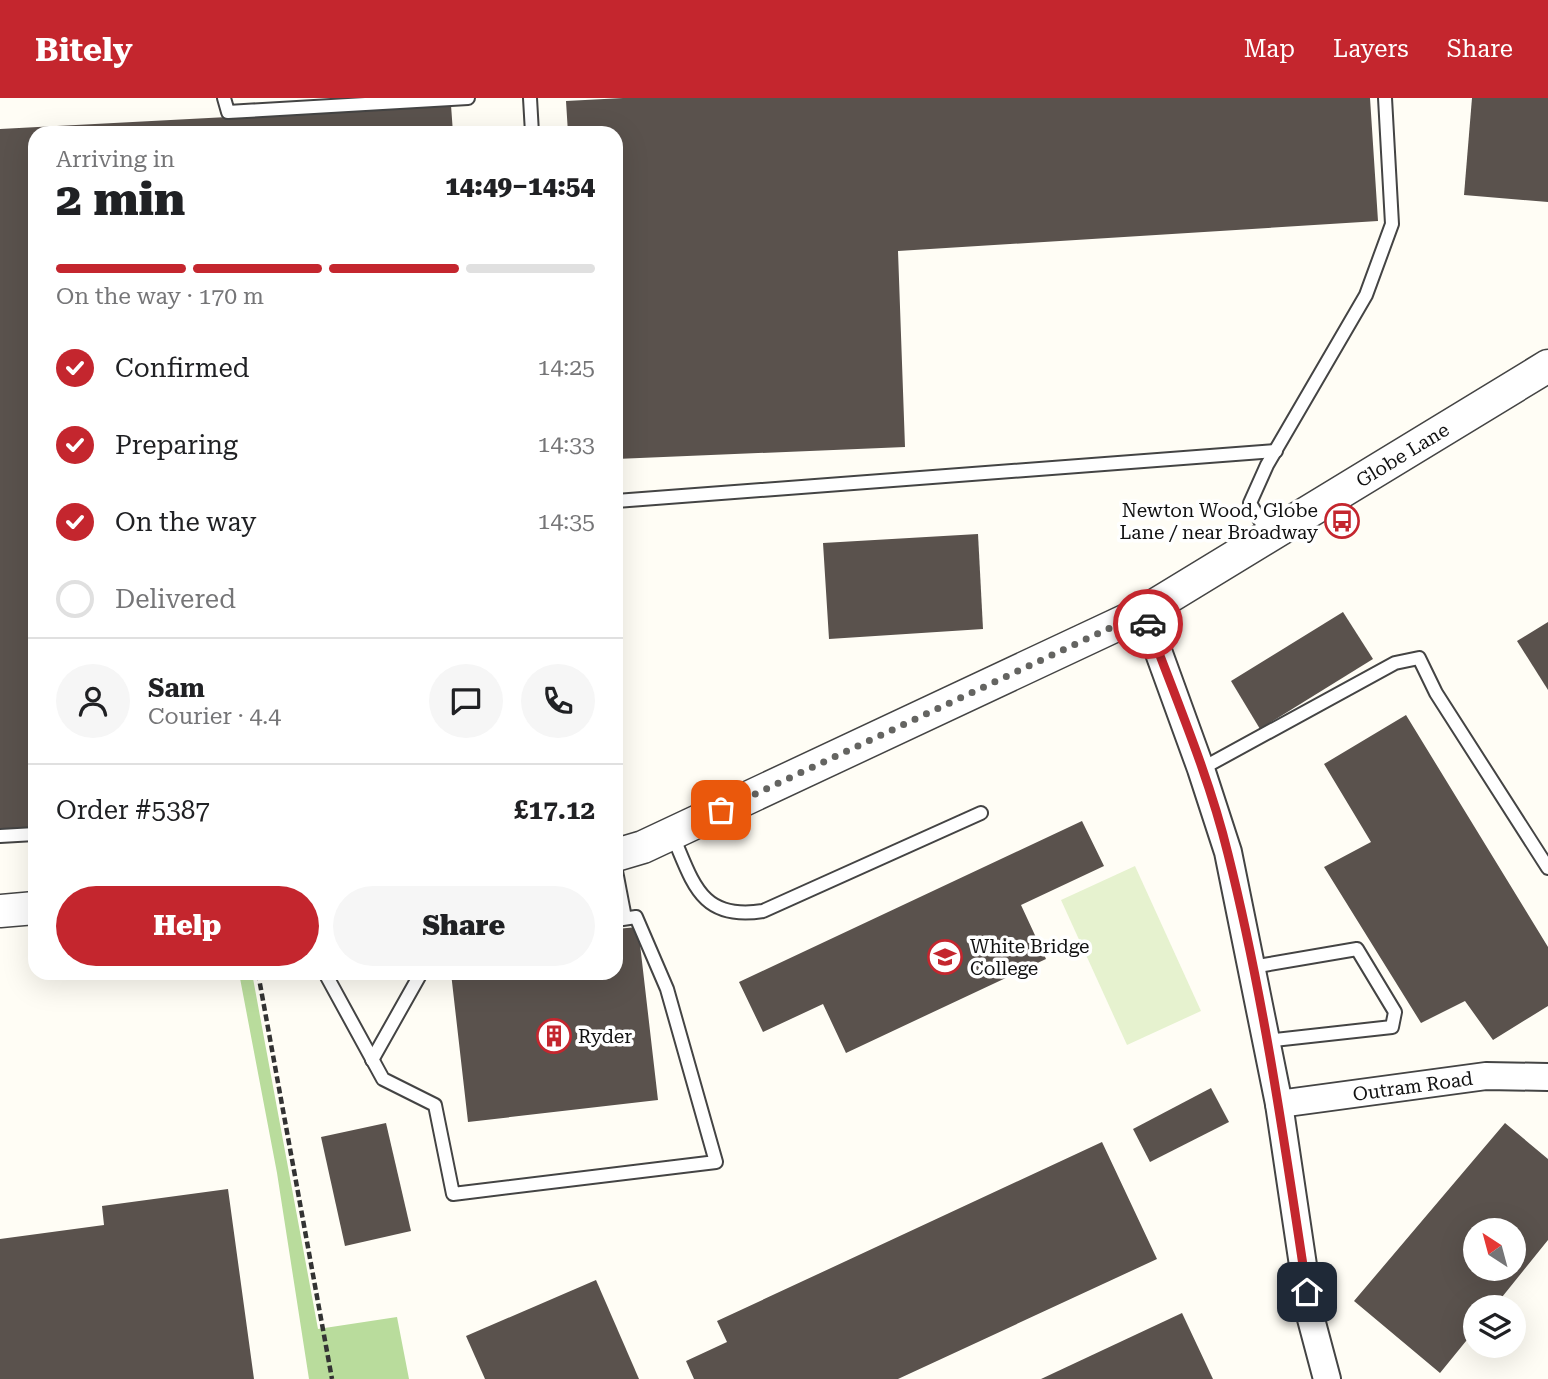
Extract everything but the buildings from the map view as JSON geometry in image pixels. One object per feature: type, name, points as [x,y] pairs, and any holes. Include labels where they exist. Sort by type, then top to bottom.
[{"type":"street","name":"Globe Lane","points":[[623,853],[672,834],[1144,612],[1546,371]]},
{"type":"street","points":[[1144,612],[1228,852],[1279,1104],[1311,1319],[1327,1379]]},
{"type":"street","points":[[0,911],[28,909]]},
{"type":"street","name":"Outram Road","points":[[1279,1104],[1486,1076],[1548,1077]]},
{"type":"lane","points":[[224,98],[228,112],[468,98]]},
{"type":"lane","points":[[530,98],[532,126]]},
{"type":"lane","points":[[1269,536],[1250,503],[1276,450],[1366,295],[1392,224],[1385,98]]},
{"type":"lane","points":[[623,500],[1276,450]]},
{"type":"lane","points":[[1201,769],[1395,663],[1419,658],[1436,693],[1548,869]]},
{"type":"lane","points":[[672,834],[697,892],[710,904],[743,915],[763,911],[981,813]]},
{"type":"lane","points":[[0,836],[28,834]]},
{"type":"lane","points":[[329,980],[383,1079],[435,1105],[453,1194],[716,1162],[667,989],[636,917],[623,919]]},
{"type":"lane","points":[[1252,967],[1357,948],[1395,1012],[1392,1027],[1266,1041]]},
{"type":"lane","points":[[372,1060],[417,980]]},
{"type":"path","points":[[259,980],[332,1379]]},
{"type":"green space","points":[[1135,866],[1201,1011],[1127,1045],[1061,900]]},
{"type":"green space","points":[[240,980],[253,980],[318,1329],[397,1317],[409,1379],[309,1379],[277,1173]]},
{"type":"way so far","points":[[721,810],[1144,612],[1148,624]]},
{"type":"place","name":"Newton Wood, Globe Lane / near Broadway","points":[[1342,521]]},
{"type":"place","name":"White Bridge College","points":[[945,957]]},
{"type":"place","name":"Ryder","points":[[554,1036]]},
{"type":"route","points":[[1148,624],[1228,852],[1279,1104],[1307,1292]]}]
